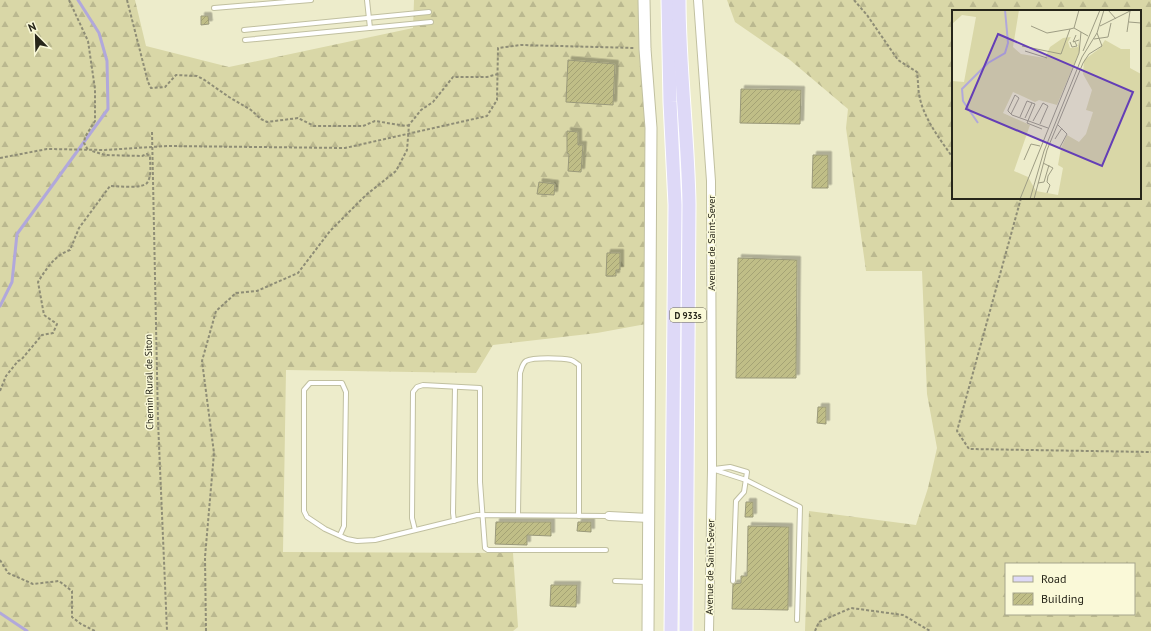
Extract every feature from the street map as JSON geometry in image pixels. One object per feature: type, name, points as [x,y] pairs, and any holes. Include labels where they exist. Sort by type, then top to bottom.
[{"type":"main road","name":"D 933s","points":[[668,0],[670,102],[675,205],[671,631]]},
{"type":"main road","name":"D 933s","points":[[679,0],[689,204],[686,631]]},
{"type":"street","points":[[644,0],[645,49],[651,128],[650,518],[648,631]]},
{"type":"street","name":"Avenue de Saint-Sever","points":[[698,0],[710,181],[712,469],[708,631]]},
{"type":"street","points":[[609,516],[650,518]]},
{"type":"lane","points":[[214,8],[311,0]]},
{"type":"lane","points":[[367,0],[370,28]]},
{"type":"lane","points":[[244,30],[430,12]]},
{"type":"lane","points":[[245,40],[431,22]]},
{"type":"lane","points":[[518,515],[520,373],[523,364],[527,360],[534,358],[570,360],[579,365],[579,516]]},
{"type":"lane","points":[[340,535],[344,526],[346,392],[342,383],[310,383],[304,390],[304,511],[307,518],[325,529],[340,535],[357,541],[366,542],[477,515],[609,516]]},
{"type":"lane","points":[[415,530],[412,518],[413,392],[416,387],[423,386],[480,388],[480,482],[484,515],[485,548],[488,550],[606,550]]},
{"type":"lane","points":[[454,521],[455,387]]},
{"type":"lane","points":[[712,469],[730,467],[747,472],[744,492],[736,501],[732,581]]},
{"type":"lane","points":[[712,469],[746,480],[800,507],[796,620]]},
{"type":"lane","points":[[615,581],[649,582]]},
{"type":"path","points":[[0,391],[6,376],[18,361],[21,360],[42,335],[53,333],[57,324],[44,315],[38,282],[49,264],[70,250],[79,228],[110,186],[142,186],[148,182],[150,171],[150,157],[147,154],[142,156],[106,155],[88,150],[84,143],[84,137],[95,121],[95,89],[88,41],[69,0]]},
{"type":"path","points":[[127,0],[148,82],[151,88],[165,87],[176,75],[197,76],[251,110],[267,122],[298,118],[314,126],[363,126],[375,121],[406,126],[421,110],[433,102],[453,78],[487,77],[498,74]]},
{"type":"path","points":[[854,0],[867,15],[898,60],[917,72],[919,94],[923,108],[936,134],[952,157]]},
{"type":"path","points":[[0,158],[47,149],[88,150],[152,147],[345,148],[487,116],[497,100],[498,48],[521,45],[645,49]]},
{"type":"path","points":[[206,631],[205,557],[214,453],[202,362],[216,311],[236,293],[257,291],[298,274],[330,231],[366,195],[396,171],[407,150],[408,124]]},
{"type":"path","name":"Chemin Rural de Siton","points":[[152,132],[158,421],[167,631]]},
{"type":"path","points":[[1021,199],[958,431],[969,450],[1151,452]]},
{"type":"path","points":[[0,560],[8,573],[33,584],[59,581],[72,591],[72,617],[81,624],[95,631]]},
{"type":"path","points":[[816,631],[819,622],[851,608],[903,615],[930,631]]},
{"type":"green space","points":[[0,0],[135,0],[146,46],[229,67],[413,28],[414,0],[646,0],[646,324],[597,333],[493,345],[476,373],[286,370],[283,552],[513,553],[518,627],[513,631],[0,631]]},
{"type":"green space","points":[[727,0],[1151,0],[1151,631],[805,631],[809,511],[916,525],[928,488],[937,448],[927,394],[922,271],[866,271],[846,128],[848,109],[790,60],[735,22]]},
{"type":"building","points":[[201,16],[208,16],[209,24],[201,25]]},
{"type":"building","points":[[568,60],[615,64],[613,105],[566,102]]},
{"type":"building","points":[[741,89],[801,90],[800,124],[740,123]]},
{"type":"building","points":[[567,131],[578,132],[578,145],[583,145],[581,172],[568,171],[569,154],[567,153]]},
{"type":"building","points":[[813,155],[828,155],[828,188],[812,188]]},
{"type":"building","points":[[539,182],[555,184],[554,195],[537,194]]},
{"type":"building","points":[[607,253],[620,253],[620,270],[616,270],[616,276],[606,276]]},
{"type":"building","points":[[738,258],[797,260],[796,378],[736,378]]},
{"type":"building","points":[[818,407],[826,407],[826,424],[817,423]]},
{"type":"building","points":[[746,502],[753,502],[753,517],[745,517]]},
{"type":"building","points":[[496,522],[551,522],[551,536],[527,535],[527,545],[495,544]]},
{"type":"building","points":[[578,522],[591,522],[591,532],[577,531]]},
{"type":"building","points":[[748,526],[789,527],[788,610],[732,609],[733,584],[741,583],[741,576],[747,576]]},
{"type":"building","points":[[551,585],[577,585],[576,607],[550,606]]},
{"type":"waterway","points":[[0,306],[12,282],[17,234],[108,109],[107,61],[99,33],[78,0]]},
{"type":"waterway","points":[[0,613],[27,631]]}]
